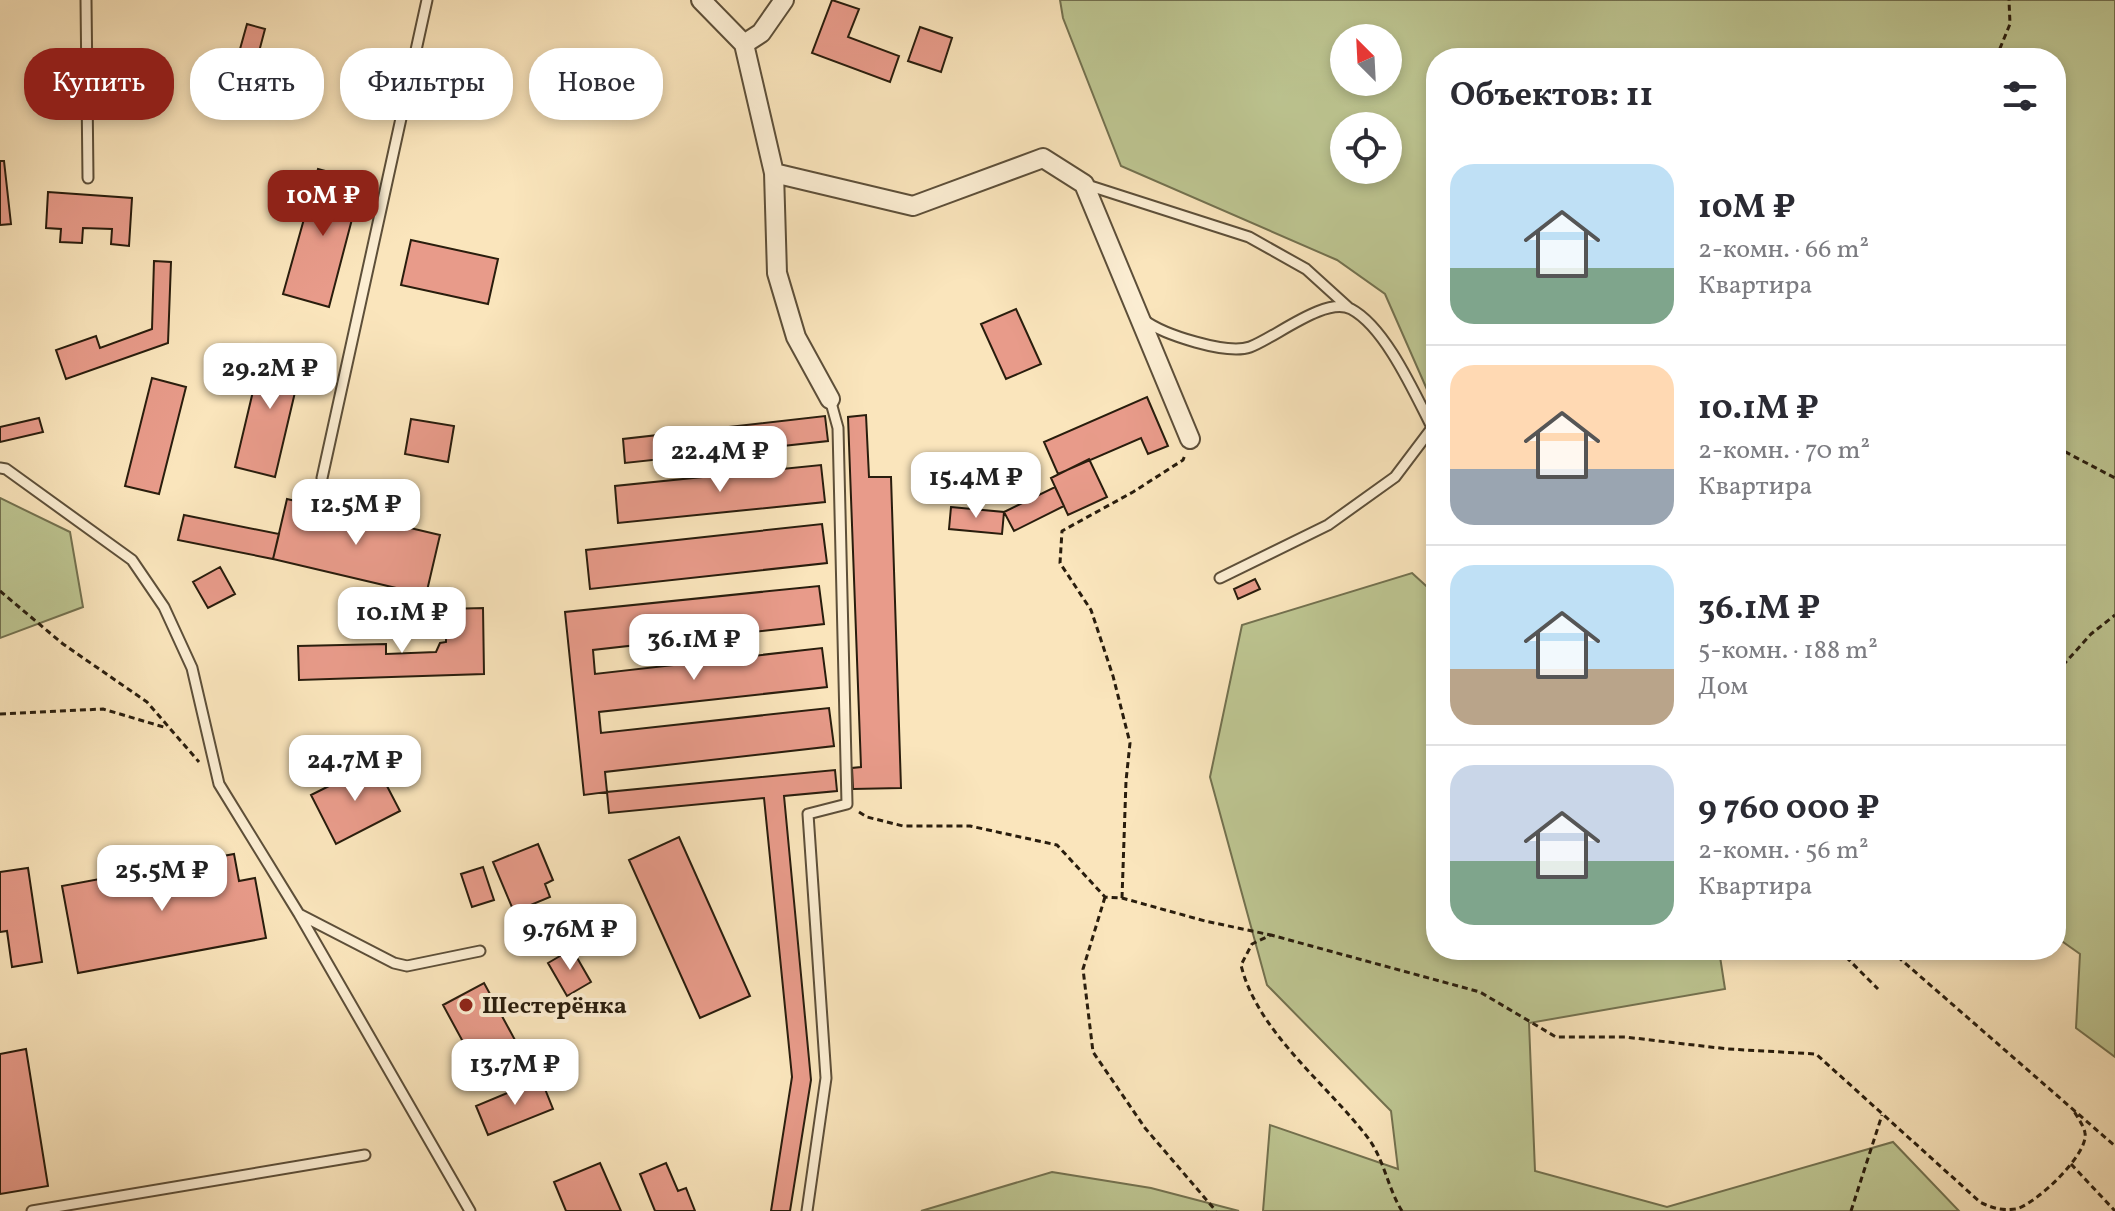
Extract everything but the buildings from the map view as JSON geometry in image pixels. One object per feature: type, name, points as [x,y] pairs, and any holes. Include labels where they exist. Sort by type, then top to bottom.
[{"type":"street","points":[[701,0],[744,44],[774,173],[777,273],[796,337],[830,399]]},
{"type":"street","points":[[774,173],[913,206],[1043,158],[1084,184],[1190,439]]},
{"type":"lane","points":[[86,0],[88,178]]},
{"type":"lane","points":[[322,478],[427,0]]},
{"type":"lane","points":[[744,44],[761,33],[784,0]]},
{"type":"lane","points":[[1084,184],[1249,237],[1306,269],[1383,338],[1426,417]]},
{"type":"lane","points":[[1139,316],[1179,339],[1247,348],[1330,306],[1350,308]]},
{"type":"lane","points":[[807,1211],[826,1078],[808,814],[847,804],[838,428],[830,399]]},
{"type":"lane","points":[[1220,578],[1328,525],[1395,477],[1426,441]]},
{"type":"lane","points":[[0,468],[6,469],[132,560],[164,607],[192,668],[219,784],[299,914],[470,1211]]},
{"type":"lane","points":[[299,914],[394,963],[407,966],[480,951]]},
{"type":"lane","points":[[32,1211],[365,1155]]},
{"type":"path","points":[[2000,48],[2010,24],[2009,0]]},
{"type":"path","points":[[1122,898],[1130,743],[1113,676],[1091,610],[1060,563],[1062,531],[1183,460],[1190,439]]},
{"type":"path","points":[[2066,452],[2115,478]]},
{"type":"path","points":[[0,591],[63,644],[147,702],[198,761]]},
{"type":"path","points":[[2066,662],[2091,634],[2115,615]]},
{"type":"path","points":[[0,714],[103,709],[167,728]]},
{"type":"path","points":[[847,804],[867,817],[903,826],[970,826],[1057,845],[1105,897],[1122,898],[1271,935],[1480,992],[1556,1037],[1625,1037],[1728,1049],[1816,1054],[1980,1202],[1996,1210],[2018,1209],[2043,1194],[2082,1150],[2085,1134],[2074,1111]]},
{"type":"path","points":[[1105,897],[1083,969],[1093,1052],[1145,1128],[1216,1211]]},
{"type":"path","points":[[1271,935],[1252,944],[1241,965],[1246,985],[1290,1052],[1370,1140],[1402,1211]]},
{"type":"path","points":[[1849,960],[1878,989]]},
{"type":"path","points":[[1901,960],[2115,1146]]},
{"type":"path","points":[[1851,1211],[1882,1115]]},
{"type":"path","points":[[2070,1163],[2115,1211]]},
{"type":"green space","points":[[1060,0],[2115,0],[2115,1057],[2076,1028],[2080,954],[2066,944],[2066,48],[1426,48],[1426,387],[1385,294],[1337,260],[1121,166],[1063,18]]},
{"type":"green space","points":[[0,498],[70,532],[83,607],[0,638]]},
{"type":"green space","points":[[1412,573],[1426,586],[1426,960],[1721,960],[1725,989],[1529,1023],[1535,1171],[1667,1207],[1893,1142],[1959,1211],[1263,1211],[1270,1125],[1398,1169],[1391,1111],[1267,985],[1210,777],[1242,625]]},
{"type":"green space","points":[[1052,1172],[1151,1188],[1239,1211],[921,1211]]},
{"type":"place","name":"Шестерёнка","points":[[466,1005]]}]
